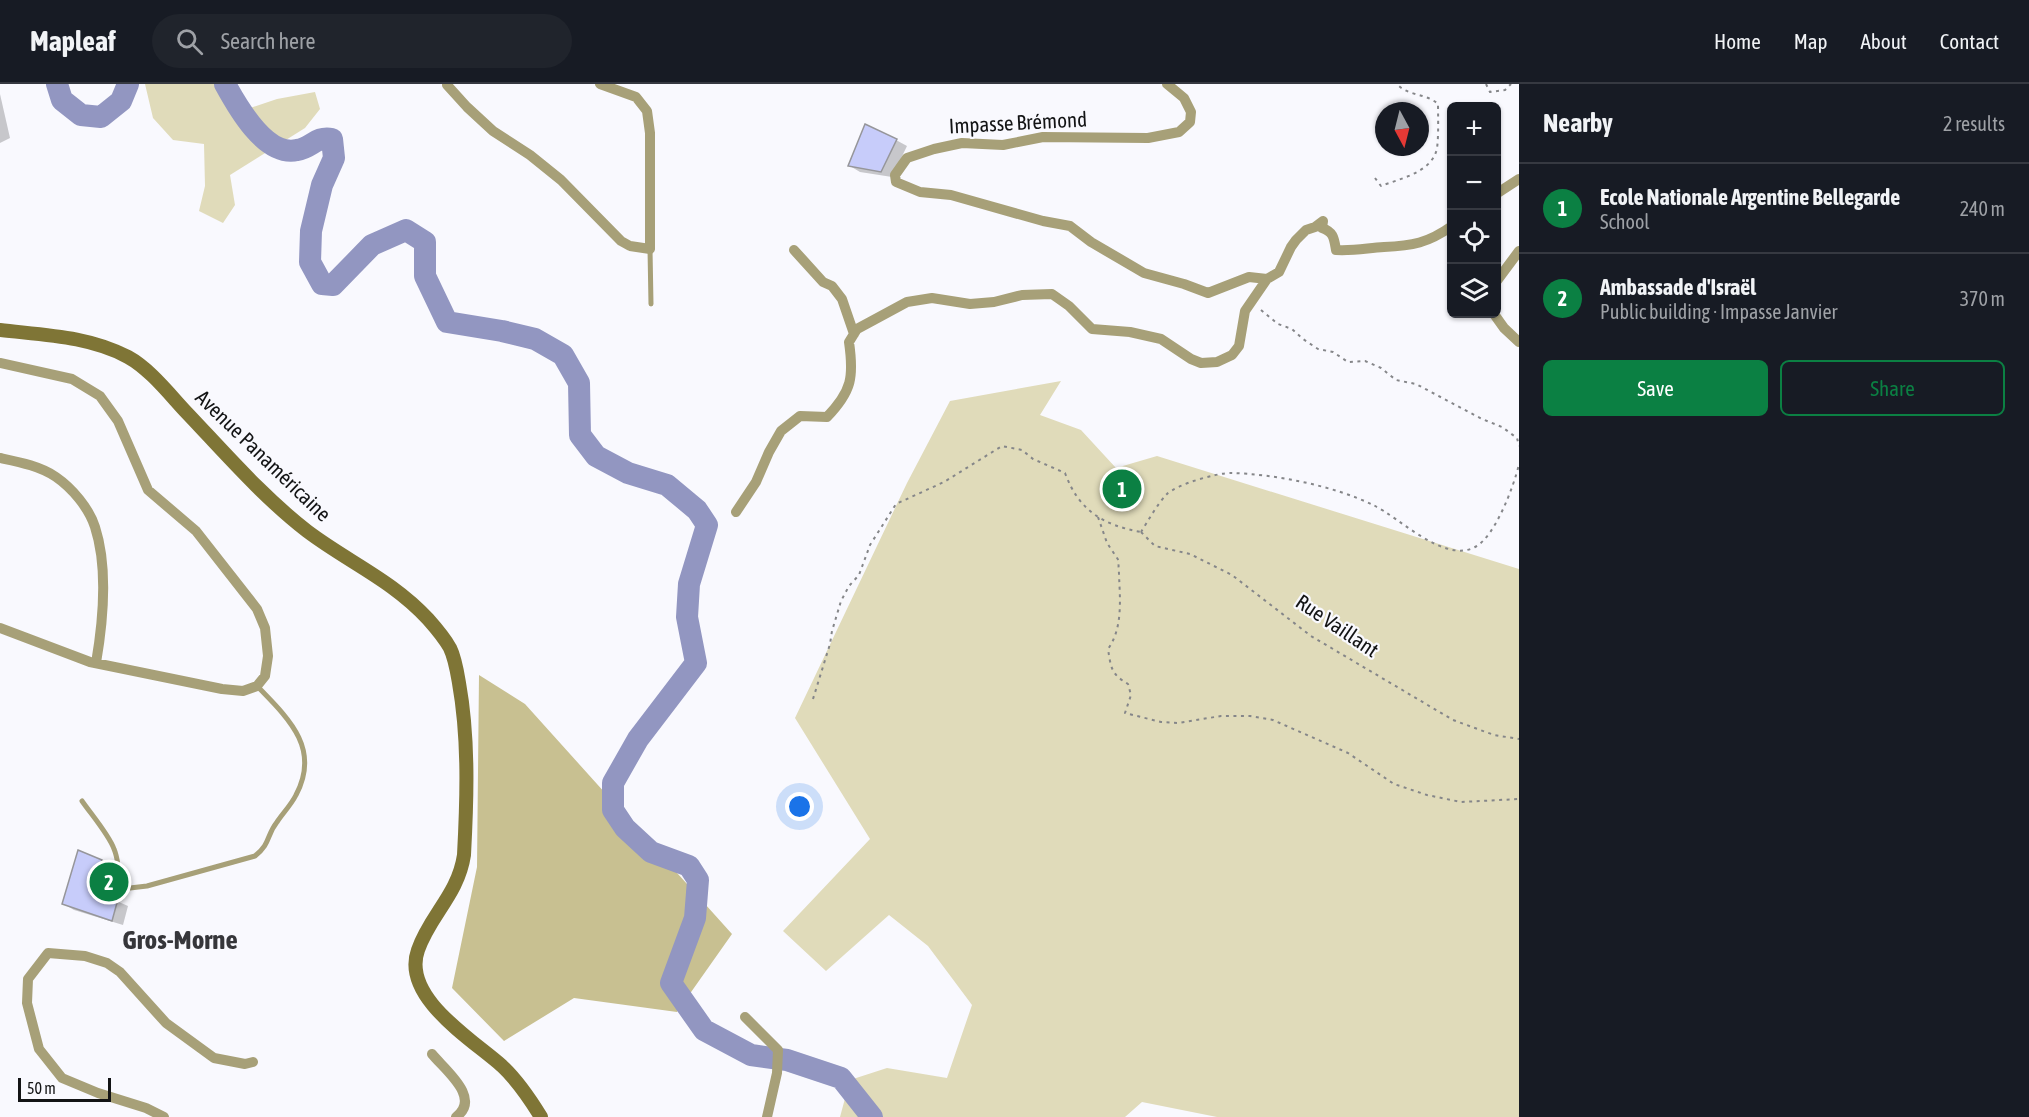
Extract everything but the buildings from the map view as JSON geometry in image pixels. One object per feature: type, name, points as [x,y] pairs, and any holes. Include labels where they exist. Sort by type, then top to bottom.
[{"type":"main road","name":"Avenue Panaméricaine","points":[[0,330],[79,340],[106,346],[130,358],[289,515],[331,547],[398,590],[443,636],[454,658],[461,698],[466,758],[464,855],[462,869],[455,885],[417,950],[417,970],[422,990],[431,1004],[504,1068],[542,1117]]},
{"type":"street","points":[[447,85],[466,107],[493,131],[530,155],[561,180],[621,241],[630,246],[650,249],[650,133],[646,111],[636,97],[600,84]]},
{"type":"street","name":"Impasse Brémond","points":[[1167,84],[1184,98],[1191,112],[1190,122],[1179,132],[1148,138],[1043,137],[1003,145],[962,143],[907,158],[895,176],[896,182],[920,192],[951,195],[1043,221],[1070,226],[1109,253],[1144,273],[1208,293],[1249,277],[1267,279]]},
{"type":"street","points":[[1501,192],[1519,179]]},
{"type":"street","points":[[736,512],[756,482],[781,431],[800,416],[827,417],[839,405],[848,390],[853,369],[849,342],[857,329],[907,302],[932,298],[970,304],[994,302],[1022,295],[1052,294],[1069,306],[1092,329],[1130,332],[1161,339],[1191,359],[1201,363],[1217,362],[1232,355],[1239,346],[1245,310],[1267,279],[1279,272],[1290,247],[1306,230],[1323,221],[1322,228],[1334,235],[1336,250],[1360,251],[1399,248],[1425,242],[1447,229]]},
{"type":"street","points":[[794,250],[823,282],[832,286],[842,299],[854,334]]},
{"type":"street","points":[[1501,276],[1519,251]]},
{"type":"street","points":[[1497,318],[1519,342]]},
{"type":"street","points":[[0,363],[72,379],[100,396],[112,411],[124,434],[148,490],[195,531],[257,609],[265,628],[268,656],[265,676],[257,686],[243,691],[222,689],[93,663],[0,628]]},
{"type":"street","points":[[0,458],[27,464],[55,476],[78,496],[95,525],[103,571],[93,663]]},
{"type":"street","points":[[164,1117],[146,1108],[98,1093],[62,1078],[39,1049],[27,1003],[28,980],[48,953],[86,956],[107,963],[120,972],[166,1023],[214,1058],[245,1064],[253,1062]]},
{"type":"street","points":[[745,1017],[778,1050],[777,1073],[767,1117]]},
{"type":"street","points":[[432,1054],[463,1089],[466,1102],[461,1113],[456,1117]]},
{"type":"lane","points":[[650,249],[651,304]]},
{"type":"lane","points":[[82,801],[114,849],[123,883],[130,888],[147,886],[255,856],[265,848],[274,826],[296,796],[306,771],[297,731],[257,686]]},
{"type":"path","points":[[1375,178],[1380,186],[1421,170],[1430,163],[1436,152],[1438,104],[1432,99],[1402,90],[1397,84]]},
{"type":"path","points":[[1486,84],[1490,92],[1504,90],[1511,84]]},
{"type":"path","points":[[1255,297],[1263,313],[1278,324],[1292,329],[1318,349],[1333,352],[1348,362],[1365,361],[1381,368],[1396,380],[1416,384],[1502,427],[1517,438],[1519,446]]},
{"type":"path","points":[[813,699],[841,601],[849,586],[859,575],[870,544],[896,504],[945,482],[1002,446],[1022,450],[1033,459],[1065,473],[1069,484],[1086,510],[1098,517],[1107,543],[1119,561],[1117,568],[1121,615],[1117,623],[1115,640],[1108,649],[1112,670],[1119,679],[1128,684],[1131,695],[1125,713],[1161,722],[1178,723],[1221,716],[1250,716],[1273,720],[1348,753],[1394,784],[1427,795],[1461,802],[1519,799]]},
{"type":"path","points":[[1141,532],[1167,494],[1187,483],[1229,473],[1319,486],[1373,505],[1436,544],[1457,551],[1475,547],[1491,530],[1504,510],[1519,464]]},
{"type":"path","name":"Rue Vaillant","points":[[1098,517],[1120,528],[1141,532],[1155,546],[1190,554],[1232,575],[1311,636],[1453,720],[1494,735],[1519,739]]},
{"type":"shaded area","points":[[145,84],[226,84],[235,113],[277,99],[315,92],[320,109],[305,128],[230,175],[235,205],[223,223],[199,211],[205,186],[204,144],[173,140],[153,118]]},
{"type":"shaded area","points":[[1061,381],[1040,415],[1081,430],[1116,468],[1157,456],[1519,569],[1519,1117],[1217,1117],[1142,1102],[1125,1117],[840,1117],[850,1080],[887,1068],[947,1078],[972,1005],[928,946],[889,915],[826,971],[783,931],[870,839],[795,718],[907,483],[950,401]]},
{"type":"shaded area","points":[[479,675],[525,704],[732,934],[677,1012],[574,998],[504,1041],[452,988],[477,867]]},
{"type":"waterway","points":[[57,84],[62,100],[81,115],[101,117],[121,101],[128,84]]},
{"type":"waterway","points":[[225,84],[254,128],[274,146],[285,150],[297,150],[321,139],[332,139],[334,158],[322,185],[311,231],[310,262],[322,284],[333,285],[372,245],[406,230],[425,242],[425,276],[447,322],[535,339],[563,355],[579,383],[580,435],[596,456],[628,473],[667,485],[697,510],[707,525],[689,584],[687,617],[696,663],[638,739],[613,783],[613,810],[625,828],[651,852],[689,866],[698,880],[695,918],[671,983],[704,1030],[751,1055],[787,1060],[841,1078],[872,1117]]},
{"type":"place","name":"Ecole Nationale Argentine Bellegarde","points":[[1122,489]]},
{"type":"place","name":"Ambassade d'Israël","points":[[109,882]]},
{"type":"district","name":"Gros-Morne","points":[[180,940]]}]
